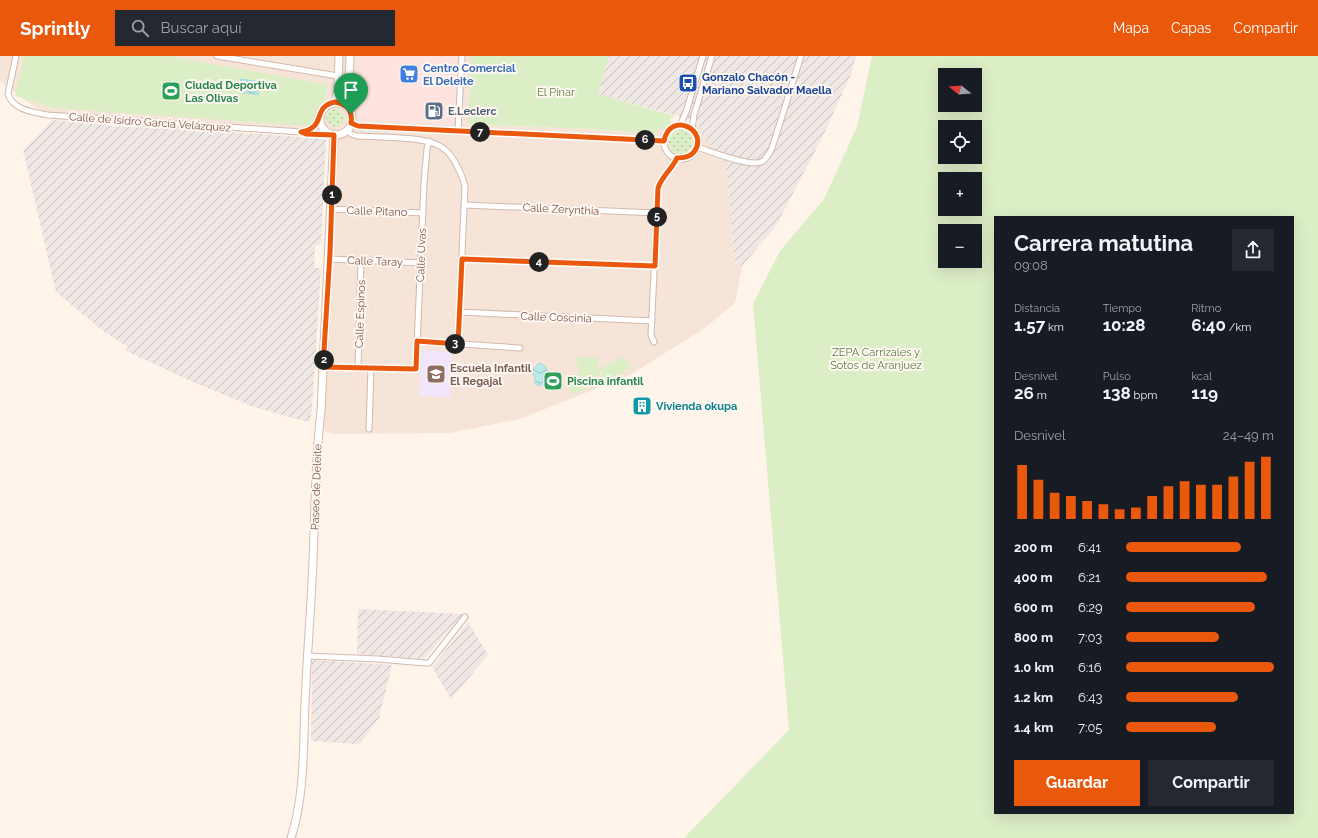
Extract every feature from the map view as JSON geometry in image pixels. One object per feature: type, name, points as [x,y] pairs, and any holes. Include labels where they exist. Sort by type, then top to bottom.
[{"type":"main road","points":[[335,102],[338,89],[339,56]]},
{"type":"main road","points":[[348,107],[341,103],[335,102],[330,103],[321,110],[319,121],[323,130],[332,134],[340,134],[349,126],[351,114],[348,107],[350,56]]},
{"type":"main road","name":"Paseo de Deleite","points":[[291,838],[297,819],[301,793],[313,563],[317,452],[321,411],[332,209],[332,134]]},
{"type":"street","name":"Calle de Isidro García Velázquez","points":[[16,56],[8,94],[11,102],[30,111],[48,115],[301,132],[306,134],[332,134]]},
{"type":"street","points":[[217,56],[251,59],[338,76]]},
{"type":"street","points":[[458,131],[462,56]]},
{"type":"street","points":[[679,125],[686,112],[703,56]]},
{"type":"street","points":[[692,129],[694,115],[712,56]]},
{"type":"street","points":[[697,147],[747,163],[762,162],[768,156],[772,148],[801,56]]},
{"type":"street","points":[[301,132],[310,130],[319,121]]},
{"type":"street","points":[[679,125],[688,126],[692,129],[697,137],[697,147],[695,151],[687,157],[677,158],[669,154],[666,150],[664,141],[667,132],[674,126],[679,125]]},
{"type":"street","points":[[458,344],[465,186],[459,170],[444,148],[429,141],[357,136],[351,134],[349,126],[664,141]]},
{"type":"street","name":"Calle Uvas","points":[[371,368],[416,369],[423,213],[427,149],[429,141]]},
{"type":"street","points":[[654,342],[651,335],[658,188],[661,180],[675,163],[677,158]]},
{"type":"street","name":"Calle Zerynthia","points":[[464,204],[657,213]]},
{"type":"street","name":"Calle Pitano","points":[[332,209],[423,213]]},
{"type":"street","points":[[462,259],[655,266]]},
{"type":"street","name":"Calle Taray","points":[[329,260],[421,263]]},
{"type":"street","name":"Calle Espinos","points":[[358,367],[361,260]]},
{"type":"street","name":"Calle Coscinia","points":[[459,312],[652,321]]},
{"type":"street","points":[[417,341],[520,348]]},
{"type":"street","points":[[323,367],[371,368],[369,429]]},
{"type":"street","points":[[307,656],[429,663],[465,617]]},
{"type":"shaded area","points":[[0,56],[471,56],[468,124],[589,129],[620,132],[663,126],[698,124],[701,132],[726,165],[735,263],[742,266],[735,303],[705,328],[630,375],[520,419],[449,433],[332,434],[317,428],[329,137],[52,119],[0,82]]},
{"type":"shaded area","points":[[361,56],[457,56],[454,125],[367,121],[367,118],[359,117]]},
{"type":"shaded area","points":[[609,56],[856,56],[851,74],[823,136],[776,226],[742,266],[735,263],[726,165],[701,132],[697,121],[597,94]]},
{"type":"shaded area","points":[[52,120],[109,124],[109,126],[132,127],[133,125],[326,139],[321,245],[316,245],[315,248],[314,268],[321,268],[310,422],[254,407],[191,381],[126,351],[128,347],[102,330],[56,292],[23,150]]},
{"type":"shaded area","name":"Escuela Infantil El Regajal","points":[[422,350],[452,352],[450,397],[419,396]]},
{"type":"shaded area","points":[[358,609],[463,614],[424,659],[357,654]]},
{"type":"shaded area","points":[[468,622],[488,655],[451,699],[432,667]]},
{"type":"shaded area","points":[[312,660],[392,665],[379,718],[360,744],[311,741]]},
{"type":"green space","name":"Ciudad Deportiva Las Olivas","points":[[24,56],[170,56],[327,85],[325,100],[318,107],[312,122],[308,126],[52,108],[15,96]]},
{"type":"green space","name":"El Pinar","points":[[471,56],[609,56],[598,94],[675,116],[669,120],[677,126],[659,129],[653,134],[589,129],[468,124]]},
{"type":"green space","name":"ZEPA Carrizales y Sotos de Aranjuez","points":[[872,56],[1318,56],[1318,838],[684,838],[789,730],[753,304],[780,251],[824,199],[857,127]]},
{"type":"green space","points":[[331,109],[339,109],[344,114],[342,125],[339,127],[331,127],[326,122],[326,114]]},
{"type":"green space","points":[[681,130],[690,133],[693,142],[690,151],[681,154],[672,151],[669,142],[672,133]]},
{"type":"green space","points":[[624,356],[631,368],[605,381],[599,369]]},
{"type":"green space","points":[[575,357],[597,357],[599,364],[596,366],[603,381],[572,395],[566,379],[580,373]]},
{"type":"water","points":[[241,79],[260,82],[258,95],[239,92]]},
{"type":"water","points":[[539,363],[545,366],[548,372],[547,376],[543,377],[543,384],[540,386],[535,384],[535,377],[531,371]]},
{"type":"place","name":"Centro Comercial El Deleite","points":[[409,74]]},
{"type":"place","name":"Gonzalo Chacón - Mariano Salvador Maella","points":[[688,83]]},
{"type":"place","name":"Ciudad Deportiva Las Olivas","points":[[171,91]]},
{"type":"place","name":"E.Leclerc","points":[[434,111]]},
{"type":"place","name":"Escuela Infantil El Regajal","points":[[436,374]]},
{"type":"place","name":"Piscina infantil","points":[[553,381]]},
{"type":"place","name":"Vivienda okupa","points":[[642,406]]},
{"type":"route","points":[[330,103],[341,103],[348,107],[351,114],[351,123],[358,126],[664,141],[670,128],[684,125],[692,129],[698,142],[695,151],[691,155],[677,158],[675,163],[661,180],[658,188],[655,266],[462,259],[458,344],[417,341],[416,369],[323,367],[330,253],[334,135],[306,134],[301,132],[310,130],[319,121],[321,110],[330,103]]}]
